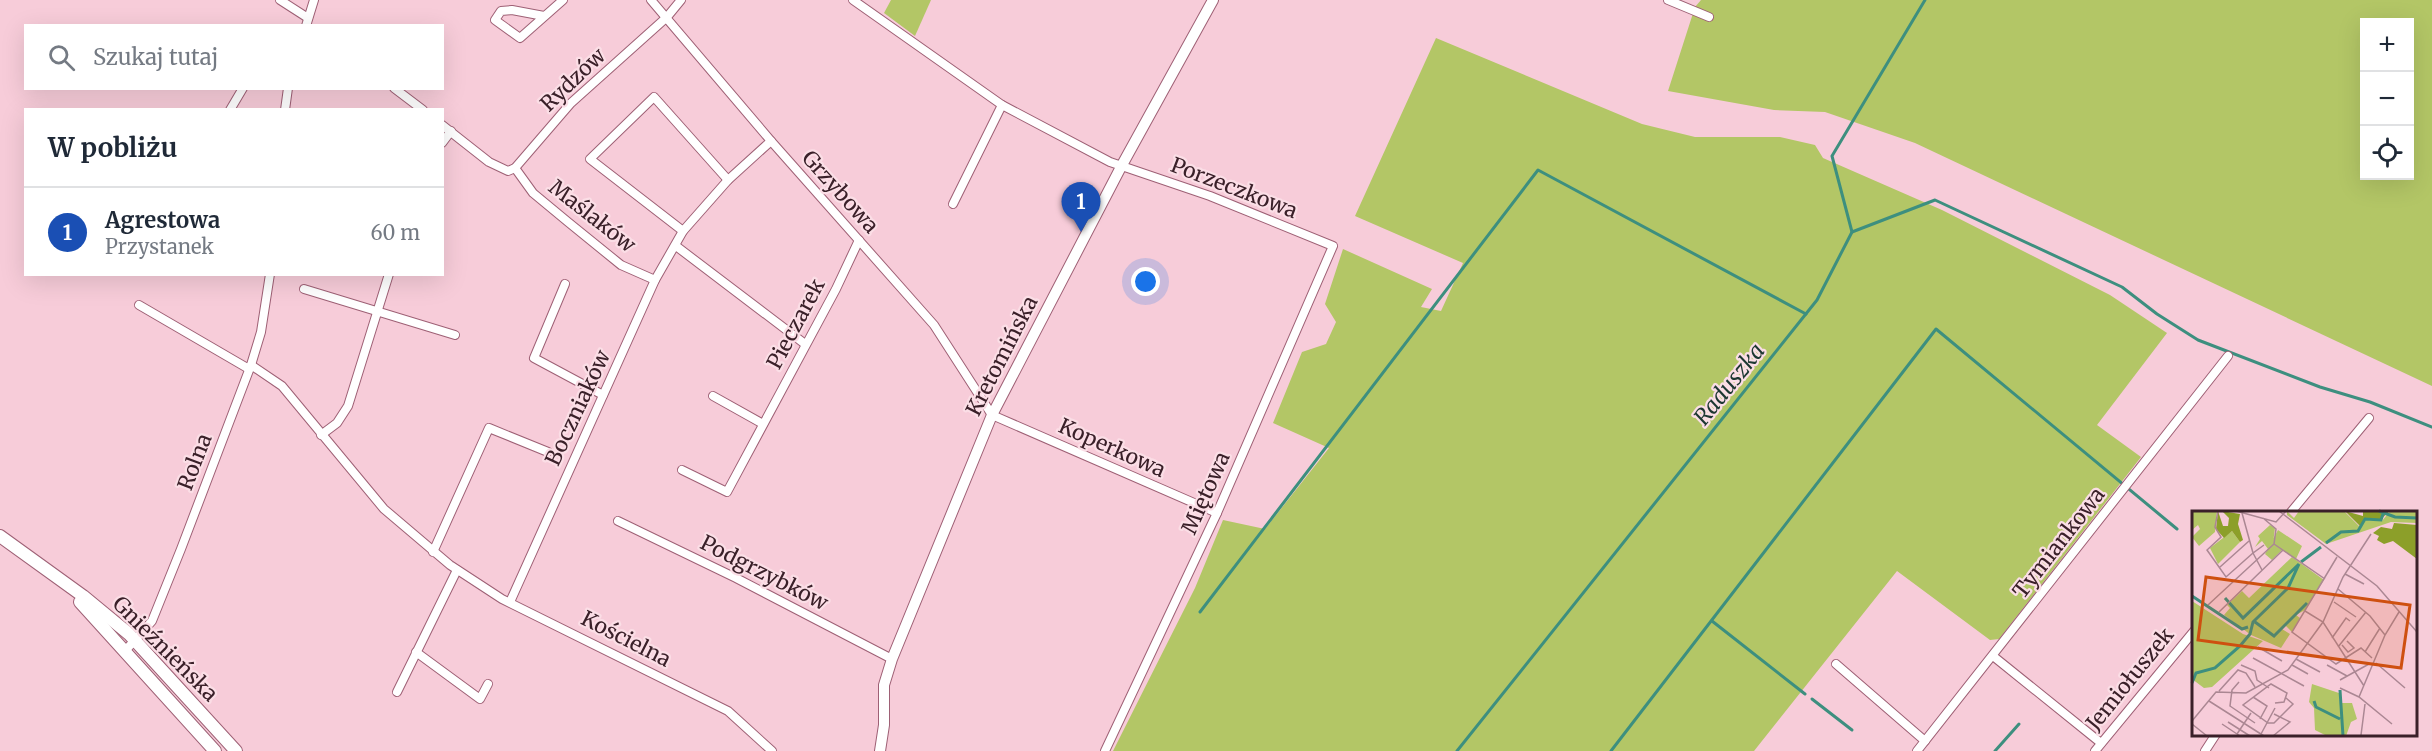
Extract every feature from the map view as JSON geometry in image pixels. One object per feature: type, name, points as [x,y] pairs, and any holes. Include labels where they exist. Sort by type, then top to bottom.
[{"type":"main road","name":"Gnieźnieńska","points":[[0,536],[95,606],[136,641],[236,751]]},
{"type":"main road","name":"Gnieźnieńska","points":[[32,560],[82,604],[215,751]]},
{"type":"street","points":[[280,0],[307,22],[314,0]]},
{"type":"street","points":[[544,16],[512,10],[501,11],[495,20],[520,38],[563,0]]},
{"type":"street","name":"Grzybowa","points":[[651,0],[771,141],[934,325],[992,415]]},
{"type":"street","name":"Rydzów","points":[[511,170],[571,103],[667,17],[681,0]]},
{"type":"street","name":"Porzeczkowa","points":[[853,0],[1002,105],[1110,162],[1210,196],[1333,246]]},
{"type":"street","name":"Kretomińska","points":[[880,751],[884,725],[884,685],[892,659],[992,415],[1122,165],[1213,0]]},
{"type":"street","points":[[1668,0],[1709,17]]},
{"type":"street","points":[[231,108],[242,90]]},
{"type":"street","points":[[285,108],[288,90]]},
{"type":"street","points":[[397,90],[420,108]]},
{"type":"street","points":[[682,231],[590,159],[654,97],[728,180]]},
{"type":"street","points":[[953,204],[1002,105]]},
{"type":"street","name":"Maślaków","points":[[444,126],[489,162],[511,170],[534,193],[621,265],[656,280]]},
{"type":"street","points":[[444,140],[451,131]]},
{"type":"street","name":"Boczniaków","points":[[510,602],[603,394],[656,280],[682,231],[728,180],[771,141]]},
{"type":"street","name":"Pieczarek","points":[[682,470],[727,492],[859,240]]},
{"type":"street","points":[[676,246],[805,344]]},
{"type":"street","name":"Miętowa","points":[[1105,751],[1217,513],[1333,246]]},
{"type":"street","name":"Rolna","points":[[125,651],[136,641],[155,616],[250,367],[261,332],[270,276]]},
{"type":"street","points":[[321,435],[337,423],[348,406],[388,276]]},
{"type":"street","points":[[565,284],[534,358],[603,394]]},
{"type":"street","points":[[304,289],[455,335]]},
{"type":"street","name":"Kościelna","points":[[139,305],[282,386],[384,509],[457,570],[510,602],[728,711],[772,751]]},
{"type":"street","name":"Tymiankowa","points":[[1917,751],[2228,356]]},
{"type":"street","points":[[713,396],[763,424]]},
{"type":"street","name":"Koperkowa","points":[[992,415],[1217,513]]},
{"type":"street","points":[[2293,511],[2369,418]]},
{"type":"street","points":[[434,552],[489,428],[548,452]]},
{"type":"street","name":"Podgrzybków","points":[[618,521],[736,578],[892,659]]},
{"type":"street","points":[[397,692],[457,570]]},
{"type":"street","name":"Jemiołuszek","points":[[2095,751],[2192,632]]},
{"type":"street","points":[[416,652],[480,699],[488,684]]},
{"type":"street","points":[[1993,656],[2101,743]]},
{"type":"street","points":[[1836,664],[1925,741]]},
{"type":"street","points":[[2205,751],[2215,736]]},
{"type":"green space","points":[[891,0],[931,0],[915,36],[884,13]]},
{"type":"green space","points":[[1701,0],[2432,0],[2432,386],[1915,143],[1825,112],[1774,110],[1668,91],[1695,7]]},
{"type":"green space","points":[[1436,38],[1642,124],[1695,137],[1780,137],[1815,145],[1823,158],[1942,210],[2110,295],[2167,333],[2097,425],[2141,457],[1999,639],[1990,640],[1897,571],[1754,751],[1113,751],[1195,588],[1223,520],[1265,529],[1329,448],[1273,423],[1302,352],[1326,344],[1336,322],[1325,304],[1343,249],[1432,289],[1421,307],[1441,311],[1463,263],[1355,216]]},
{"type":"waterway","name":"Raduszka","points":[[1457,751],[1817,300],[1852,232],[1832,156],[1925,0]]},
{"type":"waterway","points":[[1200,612],[1538,170],[1806,314]]},
{"type":"waterway","points":[[1852,232],[1935,200],[2122,287],[2157,314],[2198,340],[2320,387],[2370,402],[2432,427]]},
{"type":"waterway","points":[[1611,751],[1936,329],[2177,529]]},
{"type":"waterway","points":[[1712,621],[1805,694]]},
{"type":"waterway","points":[[1812,699],[1852,730]]},
{"type":"waterway","points":[[1995,751],[2019,724]]},
{"type":"place","name":"Agrestowa","points":[[1081,232]]}]
